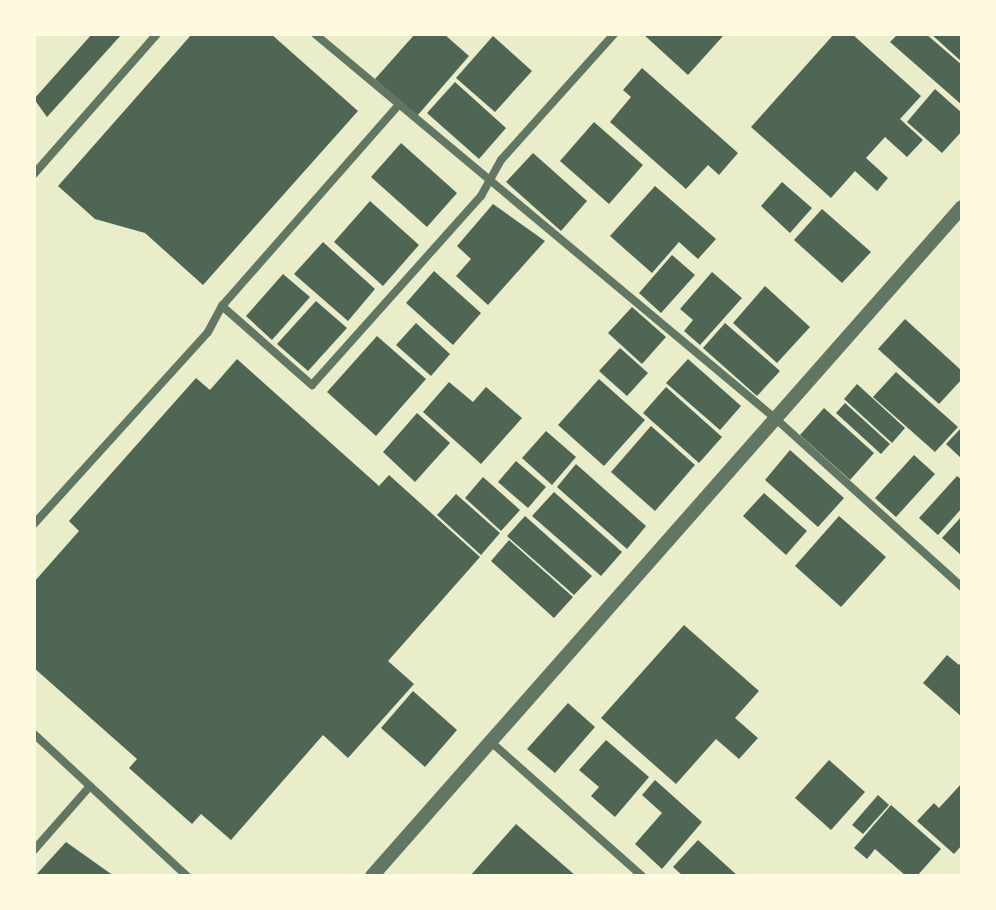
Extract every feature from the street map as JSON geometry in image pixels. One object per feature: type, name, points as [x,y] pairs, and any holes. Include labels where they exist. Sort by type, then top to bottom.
[{"type":"street","points":[[34,174],[157,34]]},
{"type":"street","points":[[315,34],[776,419],[962,587]]},
{"type":"street","points":[[222,306],[312,385],[481,196],[489,178],[614,34]]},
{"type":"street","points":[[34,524],[208,332],[222,306],[398,106]]},
{"type":"street","points":[[372,876],[962,207]]},
{"type":"street","points":[[34,734],[187,876]]},
{"type":"street","points":[[491,742],[642,876]]},
{"type":"street","points":[[34,850],[90,786]]},
{"type":"building","points":[[92,34],[122,34],[47,117],[34,99]]},
{"type":"building","points":[[192,34],[271,34],[358,111],[203,285],[145,233],[95,219],[58,186]]},
{"type":"building","points":[[415,34],[444,34],[469,56],[417,116],[375,79]]},
{"type":"building","points":[[643,34],[721,34],[723,36],[688,75]]},
{"type":"building","points":[[834,34],[852,34],[921,96],[900,119],[923,140],[907,157],[885,137],[866,158],[888,178],[877,191],[855,171],[831,198],[751,127]]},
{"type":"building","points":[[898,34],[926,34],[962,65],[962,105],[890,42]]},
{"type":"building","points":[[931,34],[962,34],[962,62]]},
{"type":"building","points":[[493,36],[532,71],[495,112],[456,78]]},
{"type":"building","points":[[642,68],[738,153],[719,175],[708,165],[686,189],[610,122],[631,97],[623,90]]},
{"type":"building","points":[[455,82],[506,128],[479,159],[427,113]]},
{"type":"building","points":[[935,89],[962,113],[962,131],[942,153],[907,122]]},
{"type":"building","points":[[594,122],[643,165],[609,204],[560,161]]},
{"type":"building","points":[[401,143],[457,193],[427,227],[371,177]]},
{"type":"building","points":[[533,153],[587,201],[561,231],[506,182]]},
{"type":"building","points":[[782,182],[812,208],[790,233],[761,206]]},
{"type":"building","points":[[655,186],[716,239],[698,259],[679,242],[652,273],[610,236]]},
{"type":"building","points":[[370,201],[419,245],[383,286],[334,242]]},
{"type":"building","points":[[493,204],[545,241],[488,305],[456,276],[471,259],[457,246]]},
{"type":"building","points":[[822,209],[871,252],[842,283],[794,240]]},
{"type":"building","points":[[323,242],[375,289],[348,321],[294,274]]},
{"type":"building","points":[[672,255],[695,275],[661,313],[639,293]]},
{"type":"building","points":[[434,271],[481,313],[453,345],[406,303]]},
{"type":"building","points":[[712,272],[742,298],[700,345],[684,331],[693,320],[680,309]]},
{"type":"building","points":[[283,274],[310,297],[272,340],[246,316]]},
{"type":"building","points":[[765,286],[810,327],[777,363],[733,323]]},
{"type":"building","points":[[316,301],[347,328],[308,371],[277,344]]},
{"type":"building","points":[[632,307],[666,337],[642,364],[608,333]]},
{"type":"building","points":[[905,319],[962,371],[962,379],[939,404],[878,349]]},
{"type":"building","points":[[416,323],[450,354],[431,376],[396,345]]},
{"type":"building","points":[[725,323],[780,371],[757,396],[703,348]]},
{"type":"building","points":[[377,336],[426,379],[376,436],[327,392]]},
{"type":"building","points":[[620,348],[648,373],[627,396],[599,371]]},
{"type":"building","points":[[237,359],[379,486],[389,475],[480,557],[388,661],[414,684],[348,758],[323,735],[231,840],[201,814],[192,824],[129,768],[137,759],[34,668],[34,582],[79,531],[69,521],[196,378],[210,390]]},
{"type":"building","points":[[688,359],[741,406],[720,430],[666,383]]},
{"type":"building","points":[[896,372],[958,427],[935,452],[873,397]]},
{"type":"building","points":[[599,379],[645,420],[604,466],[558,425]]},
{"type":"building","points":[[449,382],[473,402],[486,387],[522,418],[481,464],[423,412]]},
{"type":"building","points":[[857,384],[905,428],[892,443],[844,399]]},
{"type":"building","points":[[666,387],[722,437],[699,463],[643,413]]},
{"type":"building","points":[[845,403],[890,444],[881,454],[836,413]]},
{"type":"building","points":[[824,408],[874,453],[850,480],[800,435]]},
{"type":"building","points":[[417,413],[450,443],[415,482],[383,452]]},
{"type":"building","points":[[651,426],[695,465],[655,511],[611,472]]},
{"type":"building","points":[[962,427],[962,459],[946,444]]},
{"type":"building","points":[[546,431],[576,457],[552,485],[522,458]]},
{"type":"building","points":[[790,450],[844,498],[818,527],[765,480]]},
{"type":"building","points":[[914,455],[935,474],[896,517],[875,498]]},
{"type":"building","points":[[516,461],[546,487],[528,508],[498,482]]},
{"type":"building","points":[[576,464],[646,526],[627,549],[557,487]]},
{"type":"building","points":[[957,476],[962,480],[962,508],[938,535],[919,518]]},
{"type":"building","points":[[483,477],[520,510],[501,531],[465,498]]},
{"type":"building","points":[[554,492],[622,552],[601,576],[532,516]]},
{"type":"building","points":[[764,493],[807,531],[786,555],[743,516]]},
{"type":"building","points":[[456,494],[500,533],[481,555],[437,515]]},
{"type":"building","points":[[525,516],[592,576],[574,595],[507,536]]},
{"type":"building","points":[[839,516],[886,557],[841,607],[795,566]]},
{"type":"building","points":[[962,516],[962,556],[942,538]]},
{"type":"building","points":[[509,540],[573,597],[554,618],[491,561]]},
{"type":"building","points":[[684,625],[759,691],[735,718],[758,738],[739,759],[716,739],[676,784],[601,718]]},
{"type":"building","points":[[947,655],[959,665],[962,661],[962,717],[923,683]]},
{"type":"building","points":[[413,691],[457,730],[425,767],[381,728]]},
{"type":"building","points":[[568,703],[595,727],[555,773],[527,749]]},
{"type":"building","points":[[606,740],[649,777],[615,817],[591,796],[599,787],[579,770]]},
{"type":"building","points":[[829,760],[865,792],[831,830],[795,798]]},
{"type":"building","points":[[655,780],[702,822],[662,869],[635,844],[662,813],[642,795]]},
{"type":"building","points":[[962,783],[962,845],[954,854],[917,821],[934,803],[939,808]]},
{"type":"building","points":[[878,795],[889,805],[863,834],[852,825]]},
{"type":"building","points":[[891,805],[941,849],[917,876],[906,876],[875,849],[867,859],[854,848]]},
{"type":"building","points":[[516,824],[576,876],[470,876]]},
{"type":"building","points":[[698,840],[738,876],[683,876],[673,867]]},
{"type":"building","points":[[66,842],[114,876],[35,876]]}]
